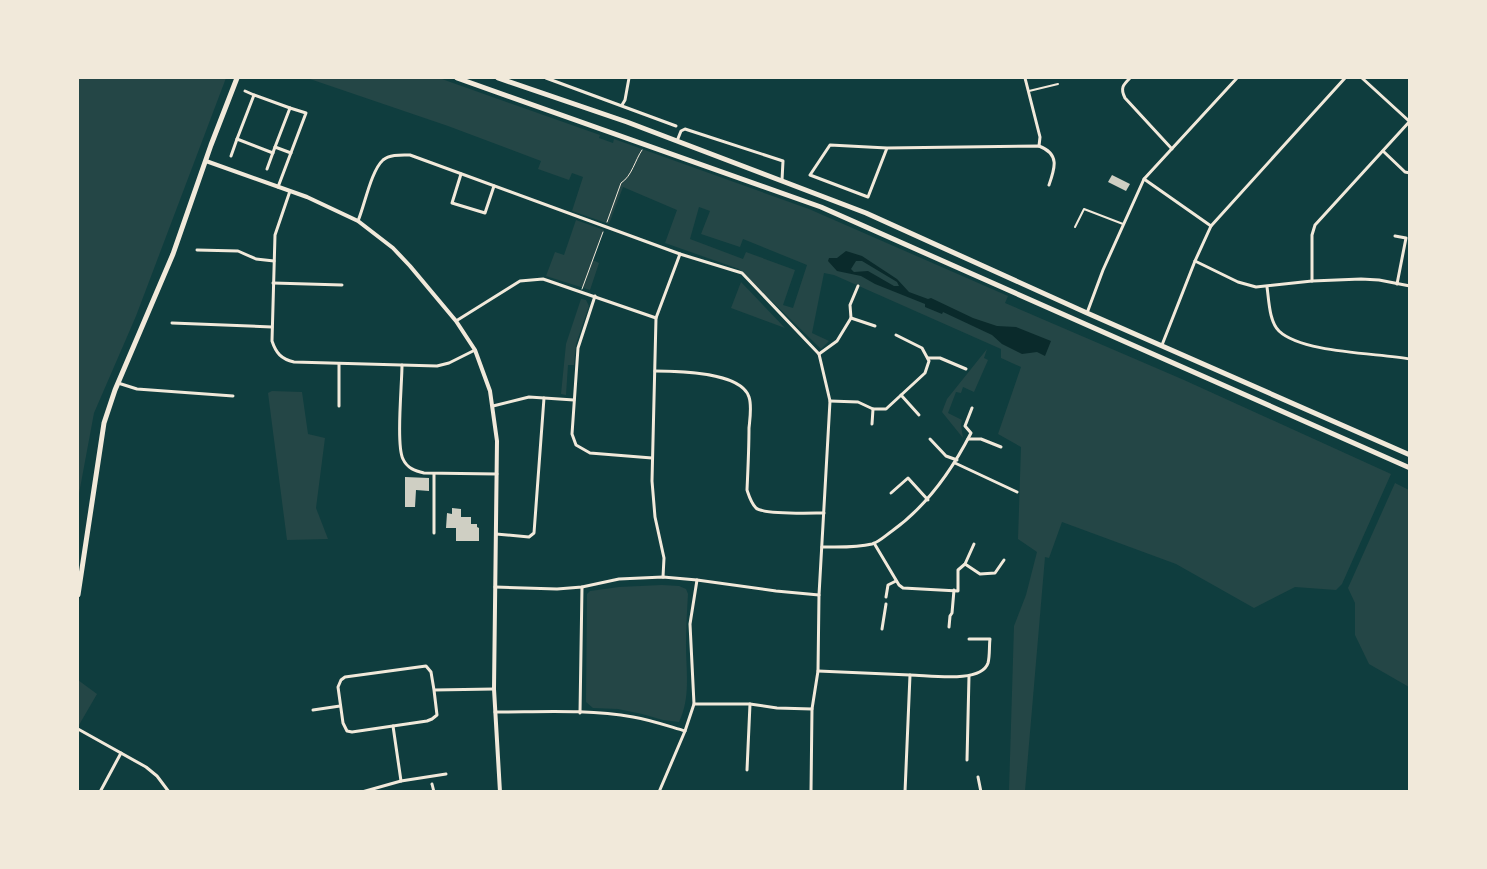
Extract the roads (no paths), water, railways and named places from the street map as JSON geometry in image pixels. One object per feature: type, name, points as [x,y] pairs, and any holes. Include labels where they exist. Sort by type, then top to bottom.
[{"type":"main road","points":[[78,595],[104,423],[118,382],[173,254],[237,78]]},
{"type":"main road","points":[[457,78],[821,207],[1410,468]]},
{"type":"main road","points":[[463,78],[473,83]]},
{"type":"main road","points":[[498,78],[676,141],[866,213],[1087,313],[1410,455]]},
{"type":"street","points":[[546,78],[614,103],[622,104],[628,109],[676,126]]},
{"type":"street","points":[[622,104],[625,100],[629,78]]},
{"type":"street","points":[[1025,78],[1040,137],[1040,146]]},
{"type":"street","points":[[1130,78],[1122,85],[1125,98],[1172,149]]},
{"type":"street","points":[[1087,313],[1096,286],[1144,179],[1237,78]]},
{"type":"street","points":[[1162,346],[1177,305],[1211,226],[1345,78]]},
{"type":"street","points":[[1312,281],[1312,235],[1315,225],[1409,121],[1362,78]]},
{"type":"street","points":[[245,91],[306,113],[278,188]]},
{"type":"street","points":[[231,156],[254,94]]},
{"type":"street","points":[[267,169],[290,108]]},
{"type":"street","points":[[676,141],[681,131],[685,129],[783,161],[782,180]]},
{"type":"street","points":[[237,139],[273,153]]},
{"type":"street","points":[[888,148],[868,197],[810,175],[830,145],[888,148],[1040,146],[1048,149],[1054,156],[1054,170],[1049,185]]},
{"type":"street","points":[[275,147],[291,153]]},
{"type":"street","points":[[1383,151],[1405,172],[1410,173]]},
{"type":"street","points":[[358,221],[375,174],[383,160],[389,157],[410,155],[680,254],[742,274],[819,354],[830,401],[819,595],[818,671],[812,709],[811,792]]},
{"type":"street","points":[[206,161],[290,191],[330,207],[358,221],[393,248],[420,277],[456,321],[475,350],[487,382],[493,406],[497,441],[494,689],[500,792]]},
{"type":"street","points":[[461,174],[452,203],[485,213],[494,186]]},
{"type":"street","points":[[1144,179],[1211,226]]},
{"type":"street","points":[[290,191],[277,226],[274,261],[272,340],[278,354],[294,362],[437,366],[449,363],[475,350]]},
{"type":"street","points":[[1395,236],[1406,238],[1397,284]]},
{"type":"street","points":[[198,250],[238,250],[256,259],[274,261]]},
{"type":"street","points":[[663,578],[664,558],[653,500],[652,458],[656,318],[680,254]]},
{"type":"street","points":[[1195,261],[1246,286],[1267,287],[1312,281],[1380,280],[1410,286]]},
{"type":"street","points":[[456,321],[520,281],[543,280],[656,318]]},
{"type":"street","points":[[273,283],[342,284]]},
{"type":"street","points":[[819,354],[837,341],[851,318],[850,305],[858,286]]},
{"type":"street","points":[[1267,287],[1273,319],[1278,330],[1291,339],[1312,346],[1410,359]]},
{"type":"street","points":[[595,296],[578,348],[572,434],[574,442],[581,449],[594,453],[652,458]]},
{"type":"street","points":[[851,318],[875,326]]},
{"type":"street","points":[[172,323],[272,327]]},
{"type":"street","points":[[830,401],[858,402],[873,409],[886,408],[925,373],[929,360],[922,348],[896,335]]},
{"type":"street","points":[[928,358],[940,358],[966,369]]},
{"type":"street","points":[[339,364],[339,406]]},
{"type":"street","points":[[402,365],[400,450],[402,459],[407,466],[414,471],[434,474],[497,474]]},
{"type":"street","points":[[655,371],[691,372],[721,377],[741,386],[749,395],[747,490],[752,502],[758,509],[770,512],[824,514]]},
{"type":"street","points":[[118,382],[137,389],[233,396]]},
{"type":"street","points":[[901,395],[919,415]]},
{"type":"street","points":[[493,406],[524,398],[574,400]]},
{"type":"street","points":[[496,534],[529,537],[534,533],[544,398]]},
{"type":"street","points":[[822,547],[858,546],[874,543],[901,525],[928,500],[956,462],[971,434],[965,426],[972,408]]},
{"type":"street","points":[[872,424],[873,409]]},
{"type":"street","points":[[930,439],[946,456],[1017,492]]},
{"type":"street","points":[[968,439],[981,439],[1001,447]]},
{"type":"street","points":[[434,474],[434,533]]},
{"type":"street","points":[[891,493],[908,478],[928,500]]},
{"type":"street","points":[[874,543],[896,581],[903,588],[958,591],[958,570],[965,564],[974,544]]},
{"type":"street","points":[[965,564],[980,574],[995,573],[1004,560]]},
{"type":"street","points":[[495,587],[557,589],[582,587],[619,579],[663,578],[697,580],[819,595]]},
{"type":"street","points":[[659,792],[685,732],[694,704],[690,624],[697,580]]},
{"type":"street","points":[[886,597],[888,586],[896,581]]},
{"type":"street","points":[[580,712],[582,587]]},
{"type":"street","points":[[949,627],[954,590]]},
{"type":"street","points":[[882,629],[886,604]]},
{"type":"street","points":[[818,671],[970,676],[982,672],[988,663],[990,639],[969,639]]},
{"type":"street","points":[[426,666],[431,672],[437,711],[435,717],[427,721],[356,732],[347,730],[343,723],[340,706],[338,687],[341,680],[346,677],[426,666]]},
{"type":"street","points":[[904,792],[910,675]]},
{"type":"street","points":[[967,760],[970,676]]},
{"type":"street","points":[[434,690],[494,689]]},
{"type":"street","points":[[694,704],[750,704],[777,708],[812,709]]},
{"type":"street","points":[[747,770],[750,704]]},
{"type":"street","points":[[313,710],[340,706]]},
{"type":"street","points":[[495,712],[580,712],[632,717],[685,732]]},
{"type":"street","points":[[393,726],[401,781]]},
{"type":"street","points":[[78,729],[157,776],[169,792]]},
{"type":"street","points":[[100,792],[121,753]]},
{"type":"street","points":[[362,792],[401,781],[446,774]]},
{"type":"street","points":[[978,777],[982,792]]},
{"type":"street","points":[[432,784],[434,792]]},
{"type":"lane","points":[[1029,91],[1058,84]]},
{"type":"lane","points":[[1075,227],[1084,209],[1123,224]]}]
